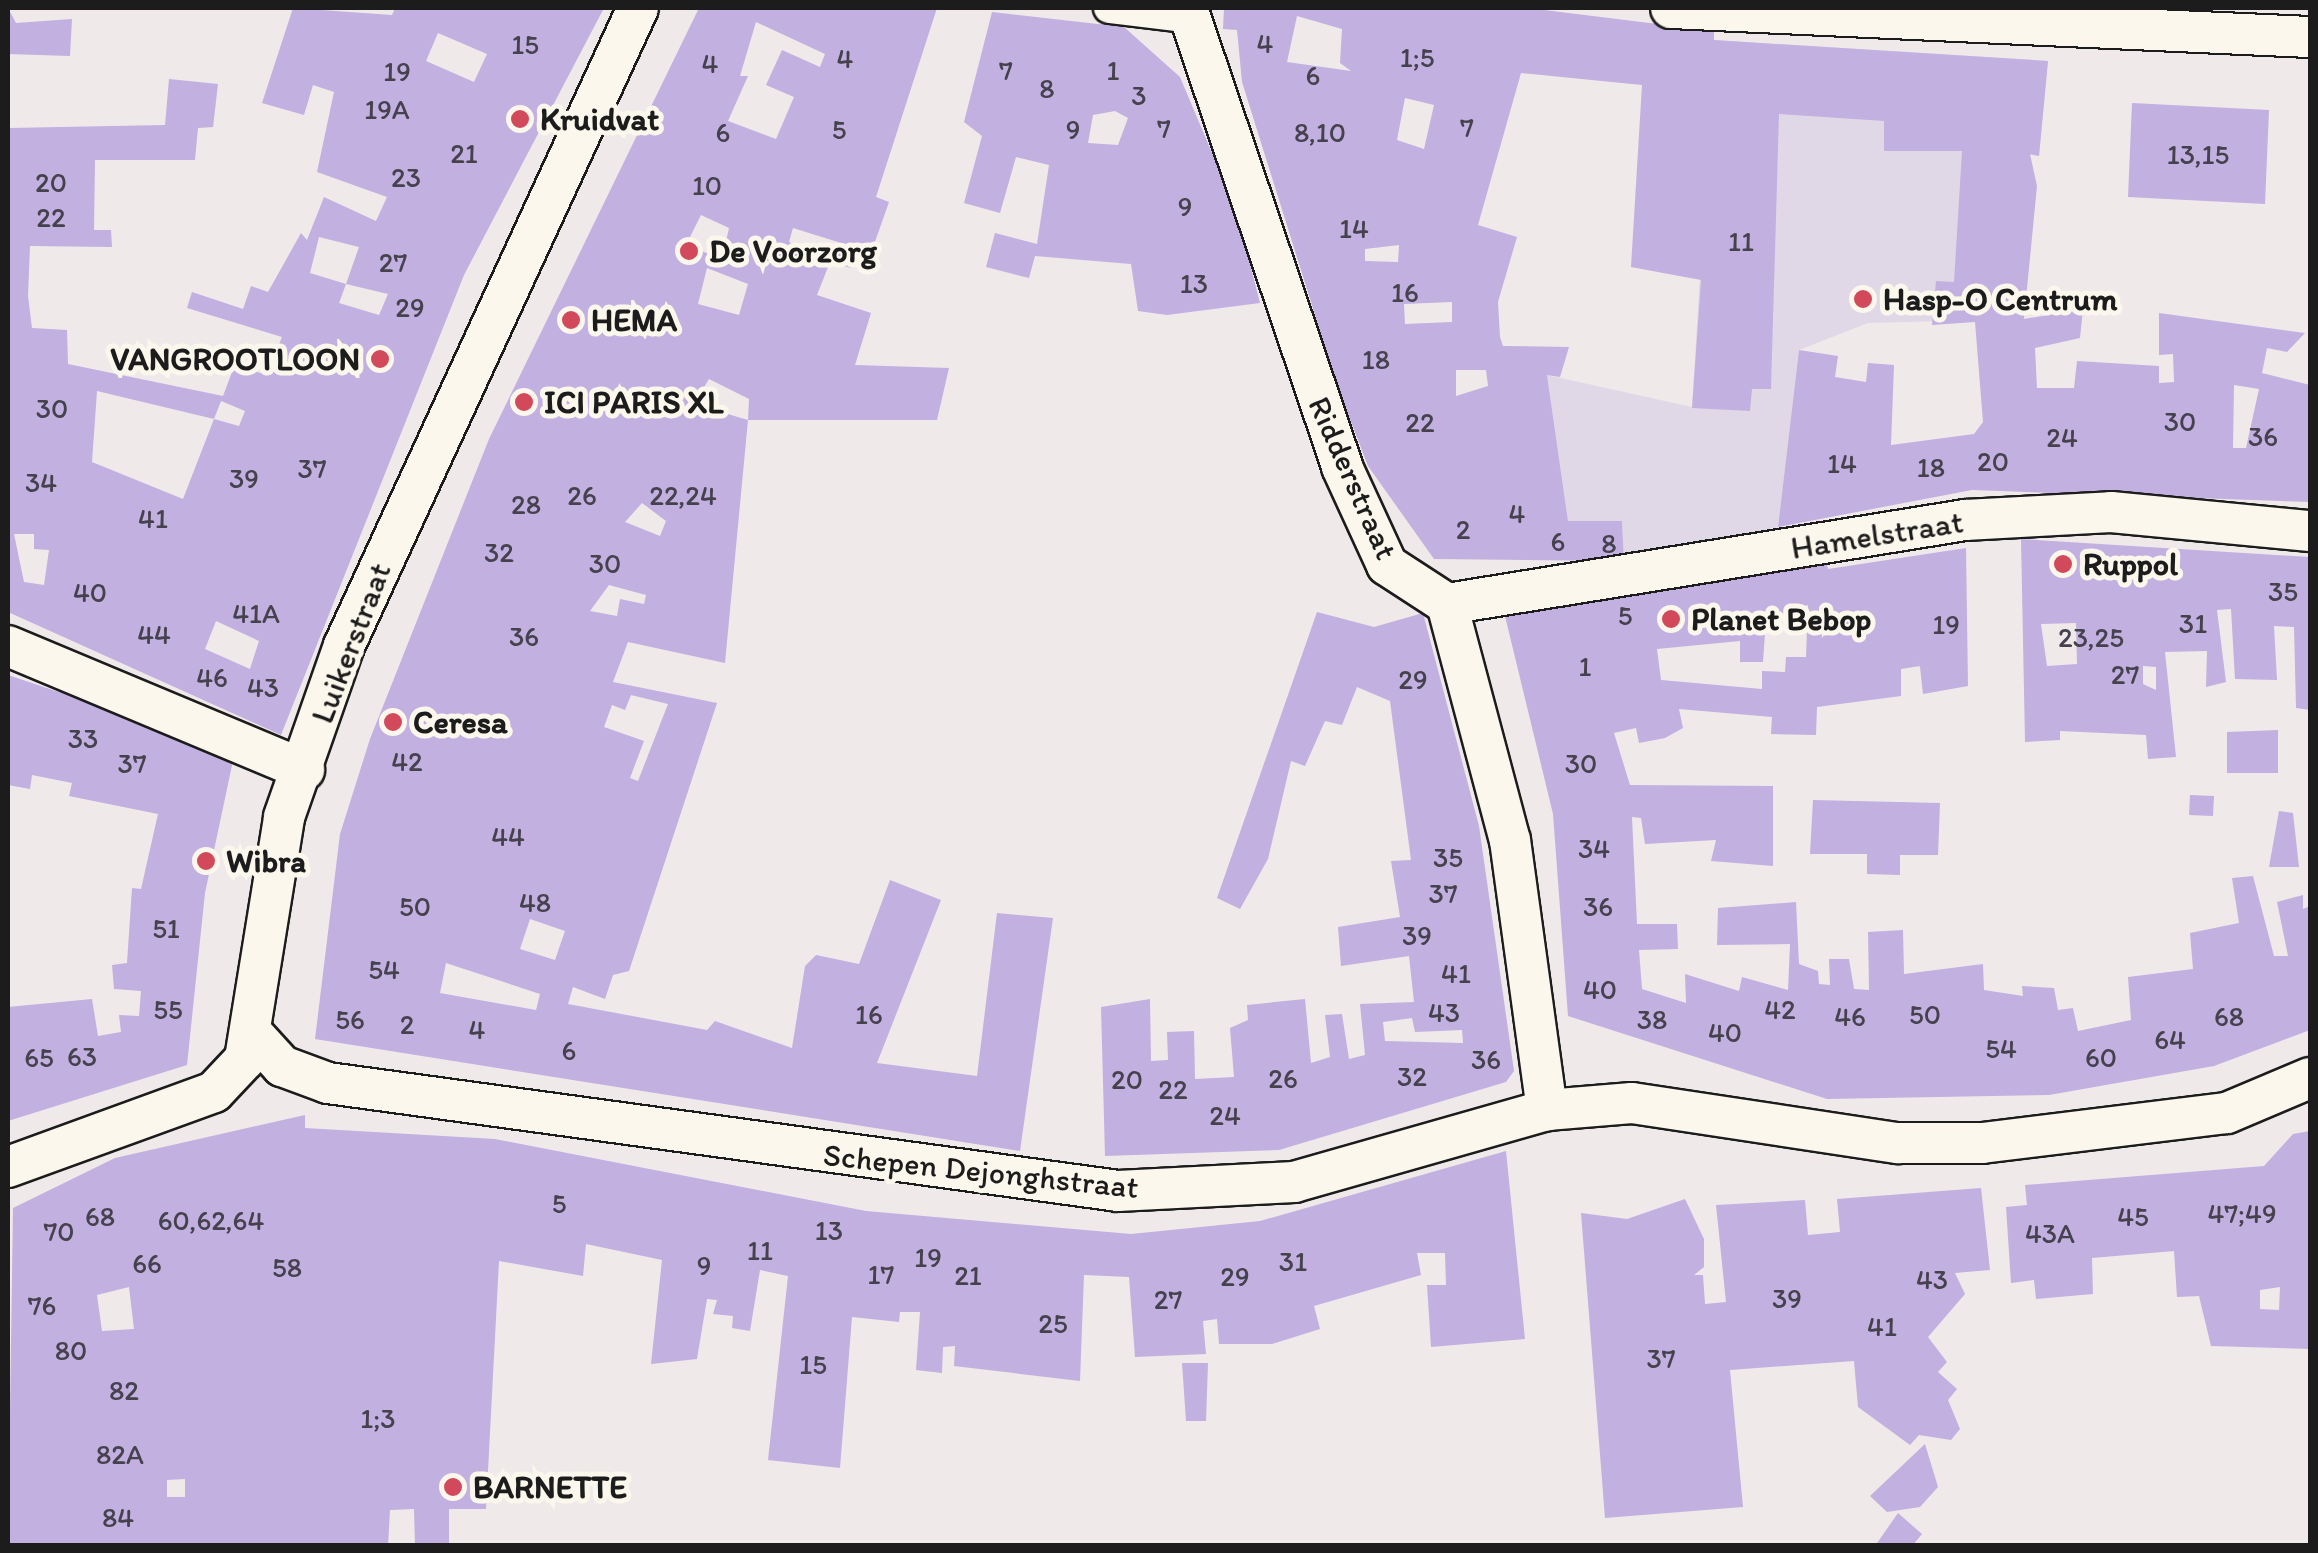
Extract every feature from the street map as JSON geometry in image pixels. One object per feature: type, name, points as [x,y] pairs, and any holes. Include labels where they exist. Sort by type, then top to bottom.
[{"type":"street","name":"Luikerstraat","points":[[8,1167],[214,1092],[245,1059],[284,816],[304,770],[344,646],[638,8]]},
{"type":"street","points":[[1109,8],[1186,12]]},
{"type":"street","points":[[1671,8],[2310,37]]},
{"type":"street","name":"Ridderstraat","points":[[1186,12],[1303,366],[1388,565],[1447,604]]},
{"type":"street","name":"Hamelstraat","points":[[1447,604],[1965,520],[2111,512],[2310,531]]},
{"type":"street","points":[[1447,604],[1510,840],[1548,1110]]},
{"type":"street","points":[[8,646],[304,770]]},
{"type":"street","name":"Schepen Dejonghstraat","points":[[252,1033],[282,1066],[328,1083],[1118,1191],[1294,1182],[1548,1110],[1632,1103],[1898,1143],[1982,1143],[2227,1113],[2310,1078]]},
{"type":"shaded area","name":"Hasp-O Centrum","points":[[1714,40],[2048,61],[2039,156],[2030,155],[2024,319],[1868,323],[1799,350],[1778,527],[1624,561],[1622,521],[1568,521],[1547,375],[1692,407]]},
{"type":"building","points":[[8,8],[16,23],[72,19],[70,56],[8,54]]},
{"type":"building","points":[[293,8],[392,15],[395,8],[604,8],[464,275],[281,735],[8,612],[8,128],[165,125],[169,79],[218,84],[213,127],[198,128],[195,160],[95,160],[94,230],[111,230],[112,247],[30,246],[28,296],[32,328],[67,330],[68,364],[223,396],[235,364],[266,375],[282,337],[187,308],[192,292],[243,309],[251,286],[268,292],[301,233],[307,240],[324,197],[376,221],[387,197],[317,172],[334,92],[313,85],[304,115],[262,103]],"holes":[[[438,33],[487,54],[474,82],[426,61]],[[319,237],[359,247],[346,284],[310,273]],[[346,284],[388,294],[379,315],[339,303]],[[97,391],[214,419],[183,499],[92,462]],[[221,401],[245,411],[239,426],[214,419]],[[14,534],[34,534],[34,549],[49,550],[44,585],[24,582]],[[216,621],[259,641],[250,669],[205,649]]]},
{"type":"building","points":[[699,8],[937,8],[876,197],[889,202],[870,256],[856,252],[851,268],[830,262],[817,295],[871,313],[855,365],[949,368],[937,420],[748,420],[725,663],[628,642],[613,682],[717,703],[629,971],[613,975],[605,999],[573,987],[568,1004],[707,1030],[715,1021],[792,1048],[805,966],[816,955],[859,964],[890,880],[941,900],[877,1063],[977,1076],[997,913],[1053,918],[1020,1151],[315,1039],[340,834],[370,739],[489,439]],"holes":[[[756,22],[825,54],[820,67],[782,50],[766,85],[794,97],[776,139],[728,121],[748,76],[740,76]],[[701,215],[729,228],[722,259],[686,245]],[[793,228],[838,242],[830,262],[789,242]],[[707,268],[748,284],[739,315],[698,304]],[[709,379],[749,399],[748,420],[694,404]],[[642,503],[666,521],[660,536],[625,522]],[[609,585],[646,595],[644,604],[620,599],[617,616],[590,611]],[[631,695],[668,704],[638,781],[630,778],[644,741],[604,727],[612,705],[625,710]],[[530,919],[565,931],[555,960],[520,949]],[[446,963],[540,994],[536,1010],[440,993]]]},
{"type":"building","points":[[1224,8],[1528,8],[1714,31],[1714,40],[2048,61],[2039,156],[2030,154],[2037,186],[2024,319],[2083,309],[2080,338],[2035,348],[2037,388],[2074,388],[2077,361],[2159,366],[2159,383],[2174,382],[2173,354],[2159,355],[2159,313],[2305,333],[2287,352],[2267,348],[2262,373],[2310,385],[2310,502],[1972,490],[1778,527],[1799,350],[1838,356],[1835,377],[1866,382],[1868,363],[1894,365],[1891,445],[1974,434],[1983,422],[1975,322],[1932,325],[1936,281],[1954,282],[1962,151],[1884,151],[1884,121],[1779,114],[1771,389],[1752,389],[1750,411],[1692,408],[1701,280],[1631,267],[1642,85],[1521,73],[1478,225],[1517,237],[1498,302],[1500,337],[1503,346],[1569,347],[1560,377],[1547,375],[1568,521],[1622,521],[1624,561],[1434,559],[1368,466],[1338,388],[1242,82],[1237,30],[1223,29]],"holes":[[[1297,16],[1342,29],[1340,63],[1351,71],[1287,62]],[[1405,98],[1434,105],[1424,149],[1397,140]],[[1399,245],[1398,262],[1365,261],[1365,249]],[[1452,302],[1452,322],[1405,324],[1404,304]],[[1456,370],[1486,370],[1488,386],[1456,396]],[[2234,385],[2259,389],[2246,448],[2233,448]]]},
{"type":"building","points":[[992,12],[1124,27],[1180,77],[1236,210],[1260,303],[1167,315],[1138,311],[1131,264],[1035,256],[1029,278],[986,267],[995,233],[1037,244],[1049,165],[1016,157],[1000,213],[964,203],[982,136],[964,122]],"holes":[[[1115,111],[1128,118],[1118,145],[1088,143],[1093,115]]]},
{"type":"building","points":[[2132,103],[2269,110],[2265,204],[2128,197]]},
{"type":"building","points":[[2021,539],[2310,557],[2310,710],[2296,708],[2294,627],[2274,626],[2277,680],[2235,679],[2231,609],[2217,610],[2226,682],[2206,687],[2207,651],[2165,652],[2176,757],[2148,759],[2146,735],[2060,731],[2060,740],[2025,742]],"holes":[[[2076,623],[2077,664],[2047,666],[2041,624]],[[2143,666],[2156,667],[2156,690],[2143,684]]]},
{"type":"building","points":[[1966,548],[1968,686],[1923,694],[1920,666],[1901,669],[1901,696],[1817,707],[1816,735],[1771,734],[1772,717],[1679,709],[1683,728],[1665,738],[1639,743],[1636,728],[1614,733],[1630,785],[1773,786],[1773,866],[1711,861],[1716,840],[1645,844],[1641,818],[1632,817],[1637,924],[1677,924],[1678,949],[1639,950],[1642,989],[1686,1003],[1685,974],[1739,991],[1742,977],[1788,990],[1790,944],[1717,945],[1718,908],[1796,902],[1799,964],[1818,971],[1819,984],[1830,985],[1829,959],[1849,959],[1854,989],[1869,990],[1868,932],[1903,930],[1904,974],[1983,964],[1984,990],[2023,996],[2022,986],[2054,988],[2058,1010],[2073,1008],[2078,1031],[2131,1020],[2128,977],[2193,969],[2190,933],[2239,923],[2232,878],[2253,876],[2274,956],[2288,956],[2277,902],[2303,895],[2303,909],[2310,906],[2310,1030],[2214,1066],[2049,1095],[1827,1099],[1568,1016],[1553,814],[1505,616],[1824,556],[1828,569]],"holes":[[[1808,605],[1806,657],[1786,657],[1785,672],[1762,671],[1762,689],[1661,680],[1657,649],[1740,641],[1740,662],[1763,662],[1766,619]]]},
{"type":"building","points":[[1317,612],[1374,627],[1423,613],[1479,826],[1514,1071],[1506,1082],[1279,1150],[1105,1156],[1101,1007],[1150,999],[1151,1061],[1168,1060],[1167,1032],[1194,1031],[1195,1079],[1234,1077],[1230,1028],[1248,1020],[1247,1005],[1305,999],[1311,1063],[1330,1057],[1325,1015],[1342,1014],[1349,1059],[1365,1055],[1360,1004],[1414,1002],[1409,956],[1341,966],[1338,927],[1400,917],[1391,861],[1411,860],[1390,701],[1357,687],[1342,725],[1325,721],[1305,766],[1291,761],[1268,859],[1240,909],[1217,898]],"holes":[[[1412,1018],[1415,1032],[1462,1030],[1463,1043],[1385,1041],[1383,1022]]]},
{"type":"building","points":[[8,675],[235,751],[205,893],[187,1065],[8,1121],[8,1007],[92,999],[98,1036],[121,1032],[119,1015],[139,1016],[141,991],[114,989],[112,965],[127,963],[132,888],[141,889],[158,814],[69,796],[72,783],[32,775],[30,789],[8,785]]},
{"type":"building","points":[[2278,730],[2278,773],[2227,773],[2227,732]]},
{"type":"building","points":[[2190,795],[2214,796],[2213,816],[2189,815]]},
{"type":"building","points":[[1813,800],[1940,803],[1938,855],[1900,855],[1900,875],[1867,874],[1867,854],[1810,854]]},
{"type":"building","points":[[2279,811],[2293,813],[2299,867],[2269,867]]},
{"type":"building","points":[[305,1115],[305,1128],[495,1139],[866,1211],[1131,1234],[1260,1221],[1506,1151],[1525,1339],[1431,1347],[1427,1285],[1446,1285],[1445,1253],[1417,1253],[1421,1275],[1314,1306],[1320,1329],[1272,1344],[1219,1344],[1217,1319],[1203,1321],[1206,1354],[1135,1357],[1129,1277],[1084,1275],[1080,1381],[954,1366],[955,1346],[943,1347],[942,1373],[916,1370],[920,1312],[900,1312],[899,1322],[852,1317],[840,1468],[768,1460],[788,1276],[760,1270],[750,1331],[732,1328],[733,1316],[713,1314],[717,1300],[707,1299],[697,1359],[651,1364],[662,1260],[586,1244],[583,1276],[499,1261],[486,1509],[449,1509],[449,1545],[415,1546],[414,1509],[390,1510],[388,1546],[8,1546],[13,1208],[115,1158]],"holes":[[[129,1287],[134,1329],[102,1331],[97,1295]],[[185,1479],[185,1497],[167,1497],[167,1480]]]},
{"type":"building","points":[[2310,1131],[2310,1349],[2211,1346],[2199,1296],[2177,1297],[2174,1251],[2092,1258],[2093,1294],[2036,1299],[2034,1280],[2011,1283],[2006,1207],[2027,1205],[2025,1185],[2264,1166],[2293,1134]],"holes":[[[2280,1287],[2279,1310],[2260,1309],[2260,1290]]]},
{"type":"building","points":[[1981,1188],[1990,1270],[1955,1273],[1965,1294],[1928,1337],[1947,1362],[1938,1372],[1957,1389],[1948,1400],[1960,1429],[1951,1440],[1919,1435],[1910,1445],[1858,1407],[1854,1361],[1730,1370],[1743,1507],[1605,1518],[1581,1213],[1627,1219],[1685,1199],[1704,1239],[1704,1267],[1694,1275],[1703,1275],[1705,1304],[1726,1302],[1716,1205],[1805,1200],[1808,1235],[1840,1232],[1837,1199]]},
{"type":"building","points":[[1182,1363],[1208,1363],[1206,1421],[1186,1421]]},
{"type":"building","points":[[1925,1444],[1938,1487],[1920,1507],[1887,1512],[1870,1496]]},
{"type":"building","points":[[1898,1513],[1922,1534],[1912,1546],[1875,1546]]},
{"type":"place","name":"Kruidvat","points":[[520,119]]},
{"type":"place","name":"De Voorzorg","points":[[689,251]]},
{"type":"place","name":"Hasp-O Centrum","points":[[1863,299]]},
{"type":"place","name":"HEMA","points":[[571,320]]},
{"type":"place","name":"VANGROOTLOON","points":[[380,359]]},
{"type":"place","name":"ICI PARIS XL","points":[[524,402]]},
{"type":"place","name":"Ruppol","points":[[2063,564]]},
{"type":"place","name":"Planet Bebop","points":[[1671,619]]},
{"type":"place","name":"Ceresa","points":[[393,722]]},
{"type":"place","name":"Wibra","points":[[206,861]]},
{"type":"place","name":"BARNETTE","points":[[453,1487]]}]
